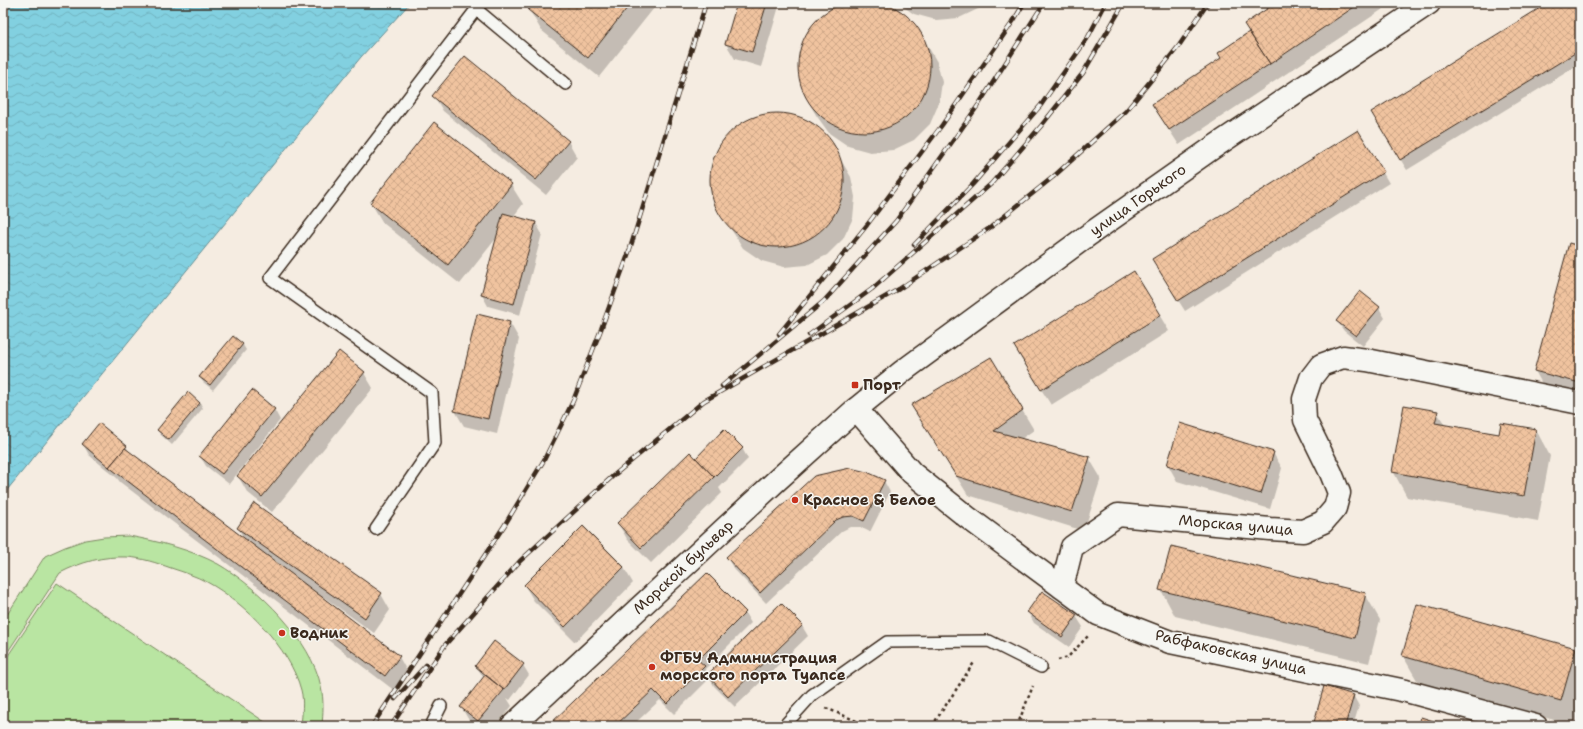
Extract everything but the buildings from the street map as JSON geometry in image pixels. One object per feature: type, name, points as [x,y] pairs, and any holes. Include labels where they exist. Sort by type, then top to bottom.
[{"type":"street","name":"улица Горького","points":[[856,409],[903,371],[1087,236],[1211,149],[1429,3]]},
{"type":"street","name":"Морская улица","points":[[1062,587],[1072,547],[1118,515],[1303,531],[1323,522],[1335,508],[1338,493],[1331,473],[1305,420],[1304,399],[1311,378],[1320,365],[1343,357],[1367,360],[1580,403]]},
{"type":"street","name":"Рабфаковская улица","points":[[856,409],[912,473],[967,517],[1098,614],[1170,642],[1406,690],[1536,726]]},
{"type":"street","name":"Морской бульвар","points":[[512,726],[856,409]]},
{"type":"lane","points":[[376,529],[435,443],[432,393],[270,278],[479,6],[566,84]]},
{"type":"lane","points":[[784,726],[812,695],[887,642],[989,641],[1041,667]]},
{"type":"lane","points":[[431,726],[441,706]]},
{"type":"path","points":[[932,726],[989,641]]},
{"type":"path","points":[[807,700],[868,726]]},
{"type":"green space","name":"Водник","points":[[129,536],[174,547],[208,559],[234,574],[266,601],[295,633],[307,651],[316,669],[323,697],[322,726],[301,726],[301,690],[295,674],[287,658],[276,643],[250,614],[236,601],[203,580],[160,564],[144,560],[127,557],[101,559],[84,563],[60,573],[3,659],[3,621],[45,556],[85,540],[104,537]]},
{"type":"green space","points":[[57,583],[271,726],[3,726],[3,663]]},
{"type":"water","points":[[3,3],[410,3],[361,57],[3,495]]},
{"type":"railway","points":[[372,726],[504,526],[544,460],[573,401],[629,252],[706,3]]},
{"type":"railway","points":[[779,334],[867,225],[942,125],[1024,3]]},
{"type":"railway","points":[[722,386],[824,301],[896,221],[979,104],[1044,3]]},
{"type":"railway","points":[[914,245],[973,184],[1041,105],[1087,39],[1106,3]]},
{"type":"railway","points":[[809,335],[872,289],[991,184],[1041,126],[1083,73],[1124,3]]},
{"type":"railway","points":[[391,726],[445,645],[520,561],[613,476],[704,401],[899,289],[991,227],[1053,177],[1126,111],[1178,47],[1208,3]]},
{"type":"railway","points":[[395,699],[426,665]]},
{"type":"place","name":"Порт","points":[[855,385]]},
{"type":"place","name":"Красное & Белое","points":[[795,500]]},
{"type":"place","name":"Водник","points":[[282,633]]},
{"type":"place","name":"ФГБУ Администрация морского порта Туапсе","points":[[652,667]]}]
